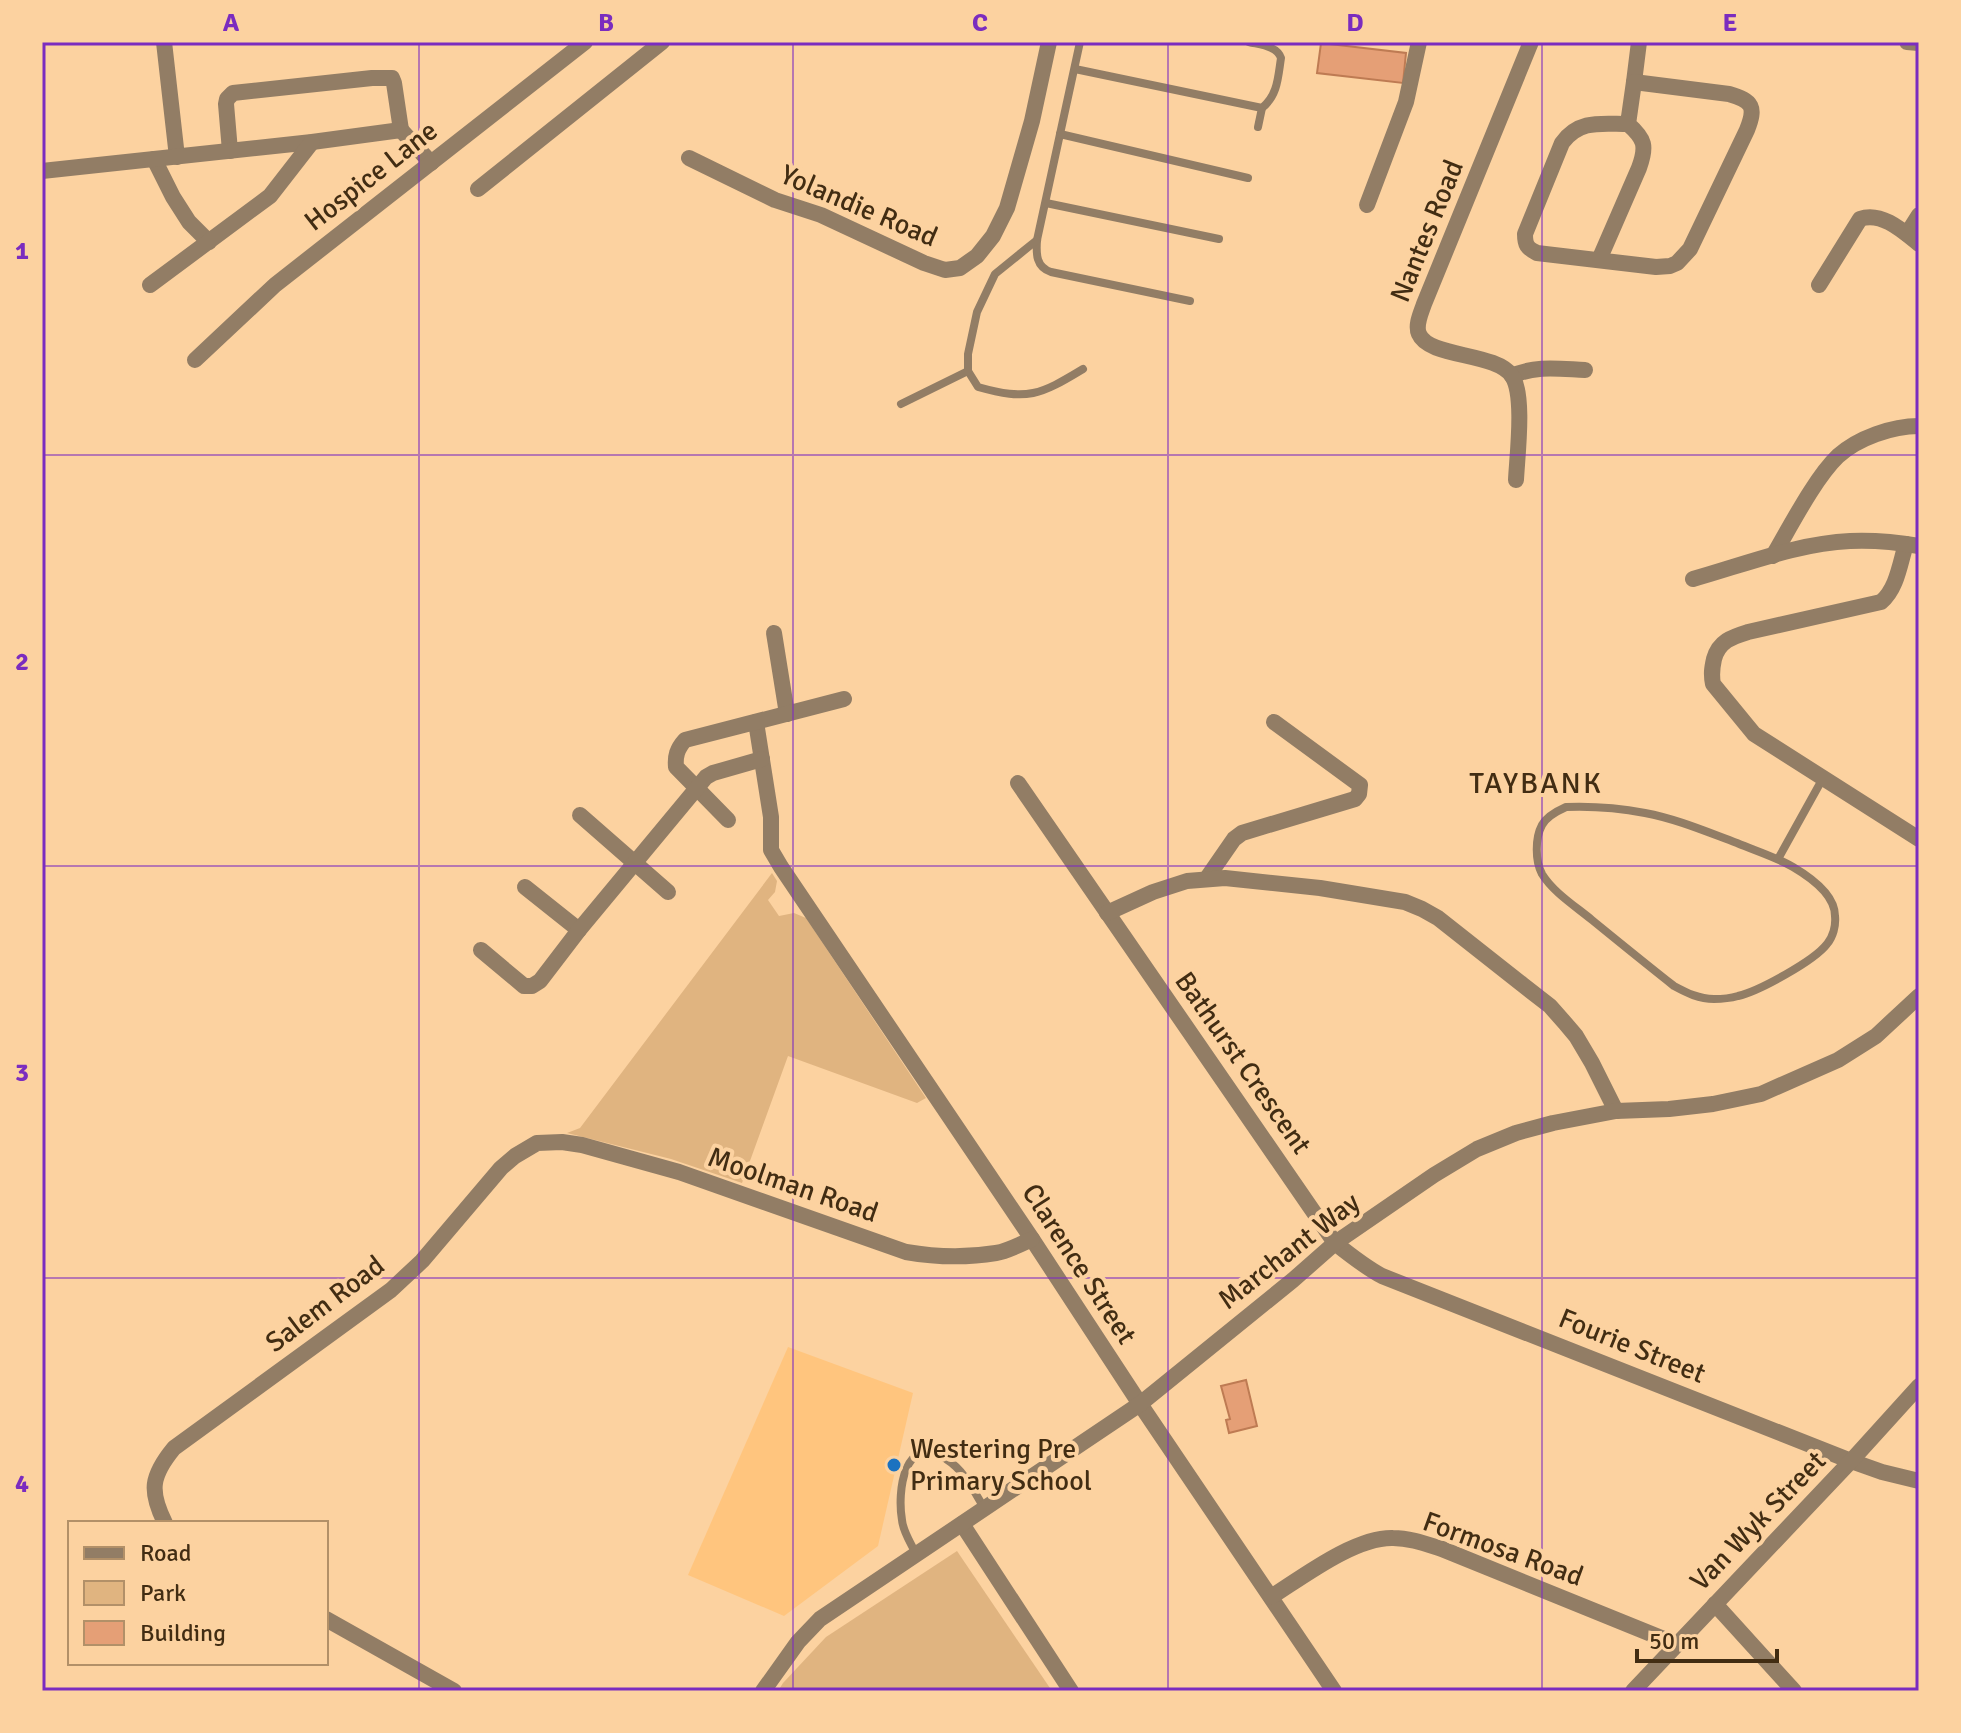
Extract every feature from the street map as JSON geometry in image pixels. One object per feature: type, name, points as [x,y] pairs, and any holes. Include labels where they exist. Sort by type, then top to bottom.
[{"type":"street","points":[[164,42],[177,157]]},
{"type":"street","name":"Hospice Lane","points":[[195,360],[275,285],[585,42]]},
{"type":"street","points":[[478,189],[662,42]]},
{"type":"street","name":"Yolandie Road","points":[[689,158],[775,200],[821,215],[924,263],[945,270],[960,268],[977,256],[993,236],[1007,208],[1032,121],[1049,42]]},
{"type":"street","points":[[1367,205],[1406,102],[1419,42]]},
{"type":"street","name":"Nantes Road","points":[[1512,376],[1494,362],[1429,344],[1423,340],[1418,329],[1424,304],[1531,42]]},
{"type":"street","points":[[1628,124],[1639,42]]},
{"type":"street","points":[[1907,42],[1919,43]]},
{"type":"street","points":[[230,151],[226,104],[233,93],[392,78],[401,130],[431,163]]},
{"type":"street","points":[[1599,260],[1644,155],[1644,145],[1639,134],[1628,124],[1578,127],[1568,134],[1525,234],[1525,244],[1537,253],[1656,267],[1670,266],[1690,249],[1752,118],[1749,102],[1743,98],[1634,82]]},
{"type":"street","points":[[42,171],[401,130]]},
{"type":"street","points":[[150,285],[270,196],[312,142]]},
{"type":"street","points":[[154,159],[189,222],[209,242]]},
{"type":"street","points":[[1819,285],[1860,219],[1876,216],[1913,239],[1919,215]]},
{"type":"street","points":[[1516,480],[1519,407],[1517,387],[1512,376],[1541,368],[1585,370]]},
{"type":"street","points":[[1773,556],[1838,456],[1886,431],[1919,426]]},
{"type":"street","points":[[1693,579],[1809,546],[1847,541],[1913,545],[1887,598],[1881,602],[1748,632],[1722,643],[1716,651],[1710,674],[1713,684],[1754,734],[1919,839]]},
{"type":"street","points":[[774,633],[787,714]]},
{"type":"street","points":[[728,820],[676,767],[675,757],[685,740],[844,699]]},
{"type":"street","name":"Clarence Street","points":[[756,722],[771,817],[771,850],[781,867],[1334,1691]]},
{"type":"street","points":[[1207,878],[1234,839],[1242,833],[1355,799],[1359,794],[1360,785],[1274,722]]},
{"type":"street","points":[[481,950],[524,986],[540,981],[706,777],[762,759]]},
{"type":"street","name":"Bathurst Crescent","points":[[1018,783],[1335,1243]]},
{"type":"street","points":[[580,815],[668,892]]},
{"type":"street","points":[[1107,913],[1153,892],[1207,878],[1320,888],[1405,902],[1438,918],[1550,1006],[1584,1050],[1616,1111]]},
{"type":"street","points":[[525,887],[579,930]]},
{"type":"street","name":"Marchant Way","points":[[763,1691],[798,1642],[820,1619],[1140,1404],[1335,1243],[1477,1149],[1516,1133],[1553,1123],[1616,1111],[1713,1104],[1761,1094],[1838,1060],[1876,1036],[1919,996]]},
{"type":"street","name":"Moolman Road","points":[[537,1143],[582,1145],[679,1172],[906,1252],[930,1256],[999,1253],[1032,1239]]},
{"type":"street","name":"Salem Road","points":[[164,1521],[156,1505],[155,1479],[174,1448],[391,1290],[422,1261],[501,1168],[537,1143]]},
{"type":"street","name":"Fourie Street","points":[[1335,1243],[1382,1276],[1851,1461],[1919,1481]]},
{"type":"street","name":"Van Wyk Street","points":[[1633,1691],[1919,1386]]},
{"type":"street","points":[[962,1524],[1071,1691]]},
{"type":"street","name":"Formosa Road","points":[[1271,1597],[1363,1543],[1391,1538],[1413,1540],[1676,1644]]},
{"type":"street","points":[[1715,1604],[1794,1691]]},
{"type":"street","points":[[328,1620],[454,1691]]},
{"type":"lane","points":[[1080,42],[1036,254],[1044,270],[1190,301]]},
{"type":"lane","points":[[1249,42],[1275,49],[1281,58],[1275,92],[1262,108],[1258,127]]},
{"type":"lane","points":[[1075,69],[1262,108]]},
{"type":"lane","points":[[1060,134],[1248,178]]},
{"type":"lane","points":[[1046,203],[1219,239]]},
{"type":"lane","points":[[1037,240],[995,274],[977,312],[968,354],[968,371],[978,387],[1005,394],[1031,395],[1056,386],[1083,369]]},
{"type":"lane","points":[[901,404],[968,371]]},
{"type":"lane","points":[[1778,859],[1823,778]]},
{"type":"lane","points":[[1566,807],[1613,809],[1680,822],[1778,859],[1815,883],[1832,903],[1835,923],[1829,942],[1819,953],[1764,986],[1740,996],[1701,998],[1674,986],[1553,887],[1540,870],[1538,838],[1542,825],[1566,807]]},
{"type":"lane","points":[[916,1554],[902,1522],[900,1492],[905,1468],[914,1457],[930,1453],[948,1460],[965,1477],[984,1509]]},
{"type":"shaded area","points":[[788,1347],[913,1393],[878,1546],[784,1616],[688,1575]]},
{"type":"green space","points":[[772,873],[777,881],[775,892],[768,900],[779,916],[794,913],[806,918],[926,1098],[917,1103],[788,1056],[742,1183],[671,1159],[567,1133],[580,1128]]},
{"type":"green space","points":[[957,1551],[1052,1691],[778,1691],[826,1637]]},
{"type":"building","points":[[1321,43],[1406,53],[1403,83],[1317,73]]},
{"type":"building","points":[[1246,1380],[1257,1426],[1229,1433],[1226,1420],[1230,1419],[1221,1386]]},
{"type":"place","name":"Westering Pre Primary School","points":[[894,1465]]},
{"type":"district","name":"TAYBANK","points":[[1536,783]]}]
